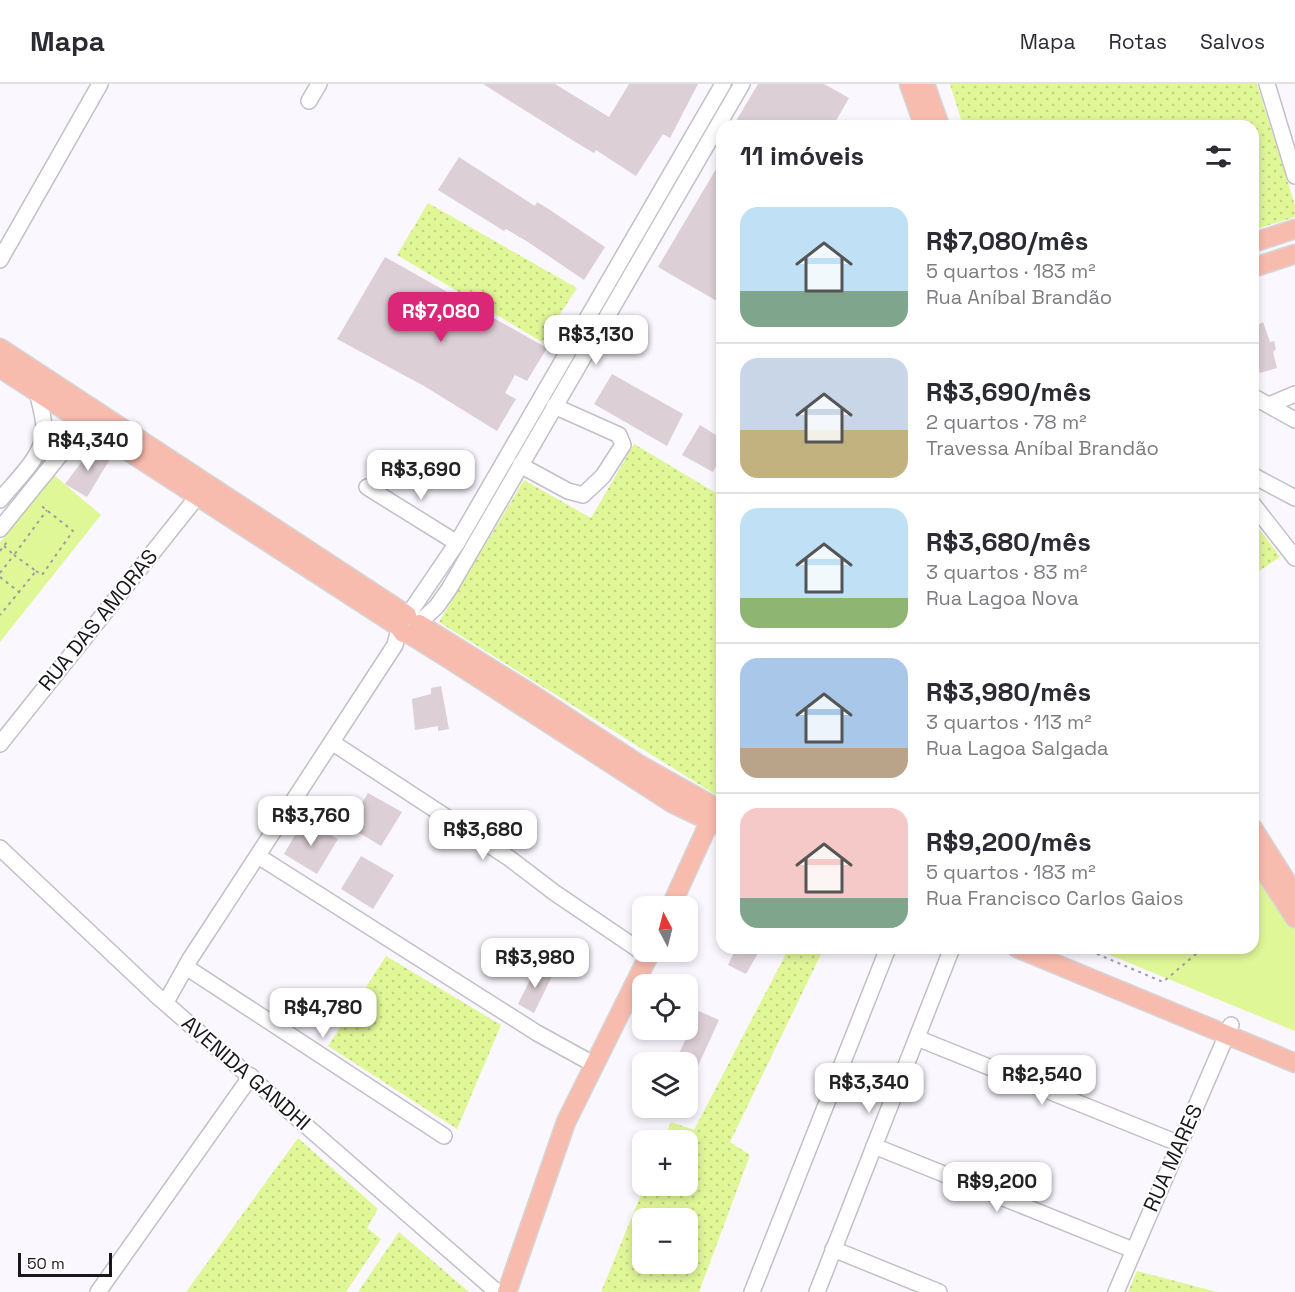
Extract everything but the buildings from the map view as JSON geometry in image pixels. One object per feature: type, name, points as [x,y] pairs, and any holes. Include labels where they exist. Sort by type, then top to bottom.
[{"type":"main road","points":[[909,84],[922,120]]},
{"type":"main road","points":[[925,84],[938,120]]},
{"type":"main road","points":[[1259,241],[1295,229]]},
{"type":"main road","points":[[1259,266],[1295,254]]},
{"type":"main road","points":[[0,348],[407,627]]},
{"type":"main road","points":[[0,368],[197,497],[407,627],[540,699],[716,816]]},
{"type":"main road","points":[[676,896],[716,819]]},
{"type":"main road","points":[[1259,838],[1294,891]]},
{"type":"main road","points":[[1259,863],[1295,918]]},
{"type":"main road","points":[[1033,954],[1229,1030],[1295,1050]]},
{"type":"main road","points":[[1058,954],[1229,1030],[1295,1063]]},
{"type":"main road","points":[[507,1292],[566,1122],[645,962]]},
{"type":"street","points":[[0,260],[100,84]]},
{"type":"street","points":[[309,101],[319,84]]},
{"type":"street","points":[[166,1002],[186,967],[407,627],[723,84]]},
{"type":"street","points":[[721,120],[742,84]]},
{"type":"street","points":[[1267,84],[1295,174]]},
{"type":"street","points":[[407,627],[437,606],[448,589],[716,128]]},
{"type":"street","points":[[642,221],[656,230]]},
{"type":"street","points":[[0,500],[33,459],[43,442],[44,431],[37,392]]},
{"type":"street","points":[[1269,405],[1295,394]]},
{"type":"street","points":[[1259,400],[1295,420]]},
{"type":"street","points":[[520,465],[568,491],[583,495],[603,476],[623,446],[619,435],[554,406]]},
{"type":"street","points":[[5,533],[86,423]]},
{"type":"street","points":[[1259,478],[1295,498]]},
{"type":"street","points":[[367,487],[457,543]]},
{"type":"street","name":"RUA DAS AMORAS","points":[[0,744],[197,497]]},
{"type":"street","points":[[1259,511],[1295,558]]},
{"type":"street","points":[[333,743],[509,858],[555,893],[632,942]]},
{"type":"street","name":"AVENIDA GANDHI","points":[[0,848],[166,1002],[497,1292]]},
{"type":"street","points":[[258,856],[537,1033],[595,1065]]},
{"type":"street","points":[[752,1292],[886,954]]},
{"type":"street","points":[[817,1292],[950,954]]},
{"type":"street","points":[[186,967],[444,1136]]},
{"type":"street","name":"RUA MARES","points":[[1116,1292],[1132,1250],[1229,1030]]},
{"type":"street","points":[[917,1038],[1180,1144]]},
{"type":"street","points":[[98,1292],[251,1076]]},
{"type":"street","points":[[874,1146],[1132,1250]]},
{"type":"street","points":[[833,1249],[939,1292]]},
{"type":"path","points":[[4,546],[42,575],[73,531],[38,503]]},
{"type":"path","points":[[19,592],[0,575],[46,510]]},
{"type":"path","points":[[0,551],[4,546],[5,533]]},
{"type":"path","points":[[0,615],[36,571]]},
{"type":"path","points":[[1097,954],[1163,982],[1196,954]]},
{"type":"green space","points":[[950,84],[1257,84],[1295,205],[1295,217],[1259,228],[1259,120],[961,120]]},
{"type":"green space","points":[[428,203],[577,288],[542,342],[397,255]]},
{"type":"green space","points":[[634,444],[716,493],[716,795],[439,622],[524,480],[591,518]]},
{"type":"green space","points":[[54,475],[101,515],[0,642],[0,542]]},
{"type":"green space","points":[[1259,528],[1280,557],[1259,571]]},
{"type":"green space","points":[[1259,872],[1295,929],[1295,1031],[1108,954],[1259,954]]},
{"type":"green space","points":[[786,954],[821,954],[730,1142],[750,1155],[699,1292],[601,1292],[632,1217],[632,1274],[698,1274],[698,1208],[636,1208],[640,1196],[698,1196],[698,1130],[694,1130]]},
{"type":"green space","points":[[386,956],[501,1025],[457,1129],[328,1046]]},
{"type":"green space","points":[[671,1122],[694,1130],[668,1130]]},
{"type":"green space","points":[[298,1138],[378,1209],[367,1228],[381,1239],[346,1292],[186,1292]]},
{"type":"green space","points":[[399,1232],[469,1292],[358,1292]]},
{"type":"green space","points":[[1137,1271],[1217,1292],[1128,1292]]}]
